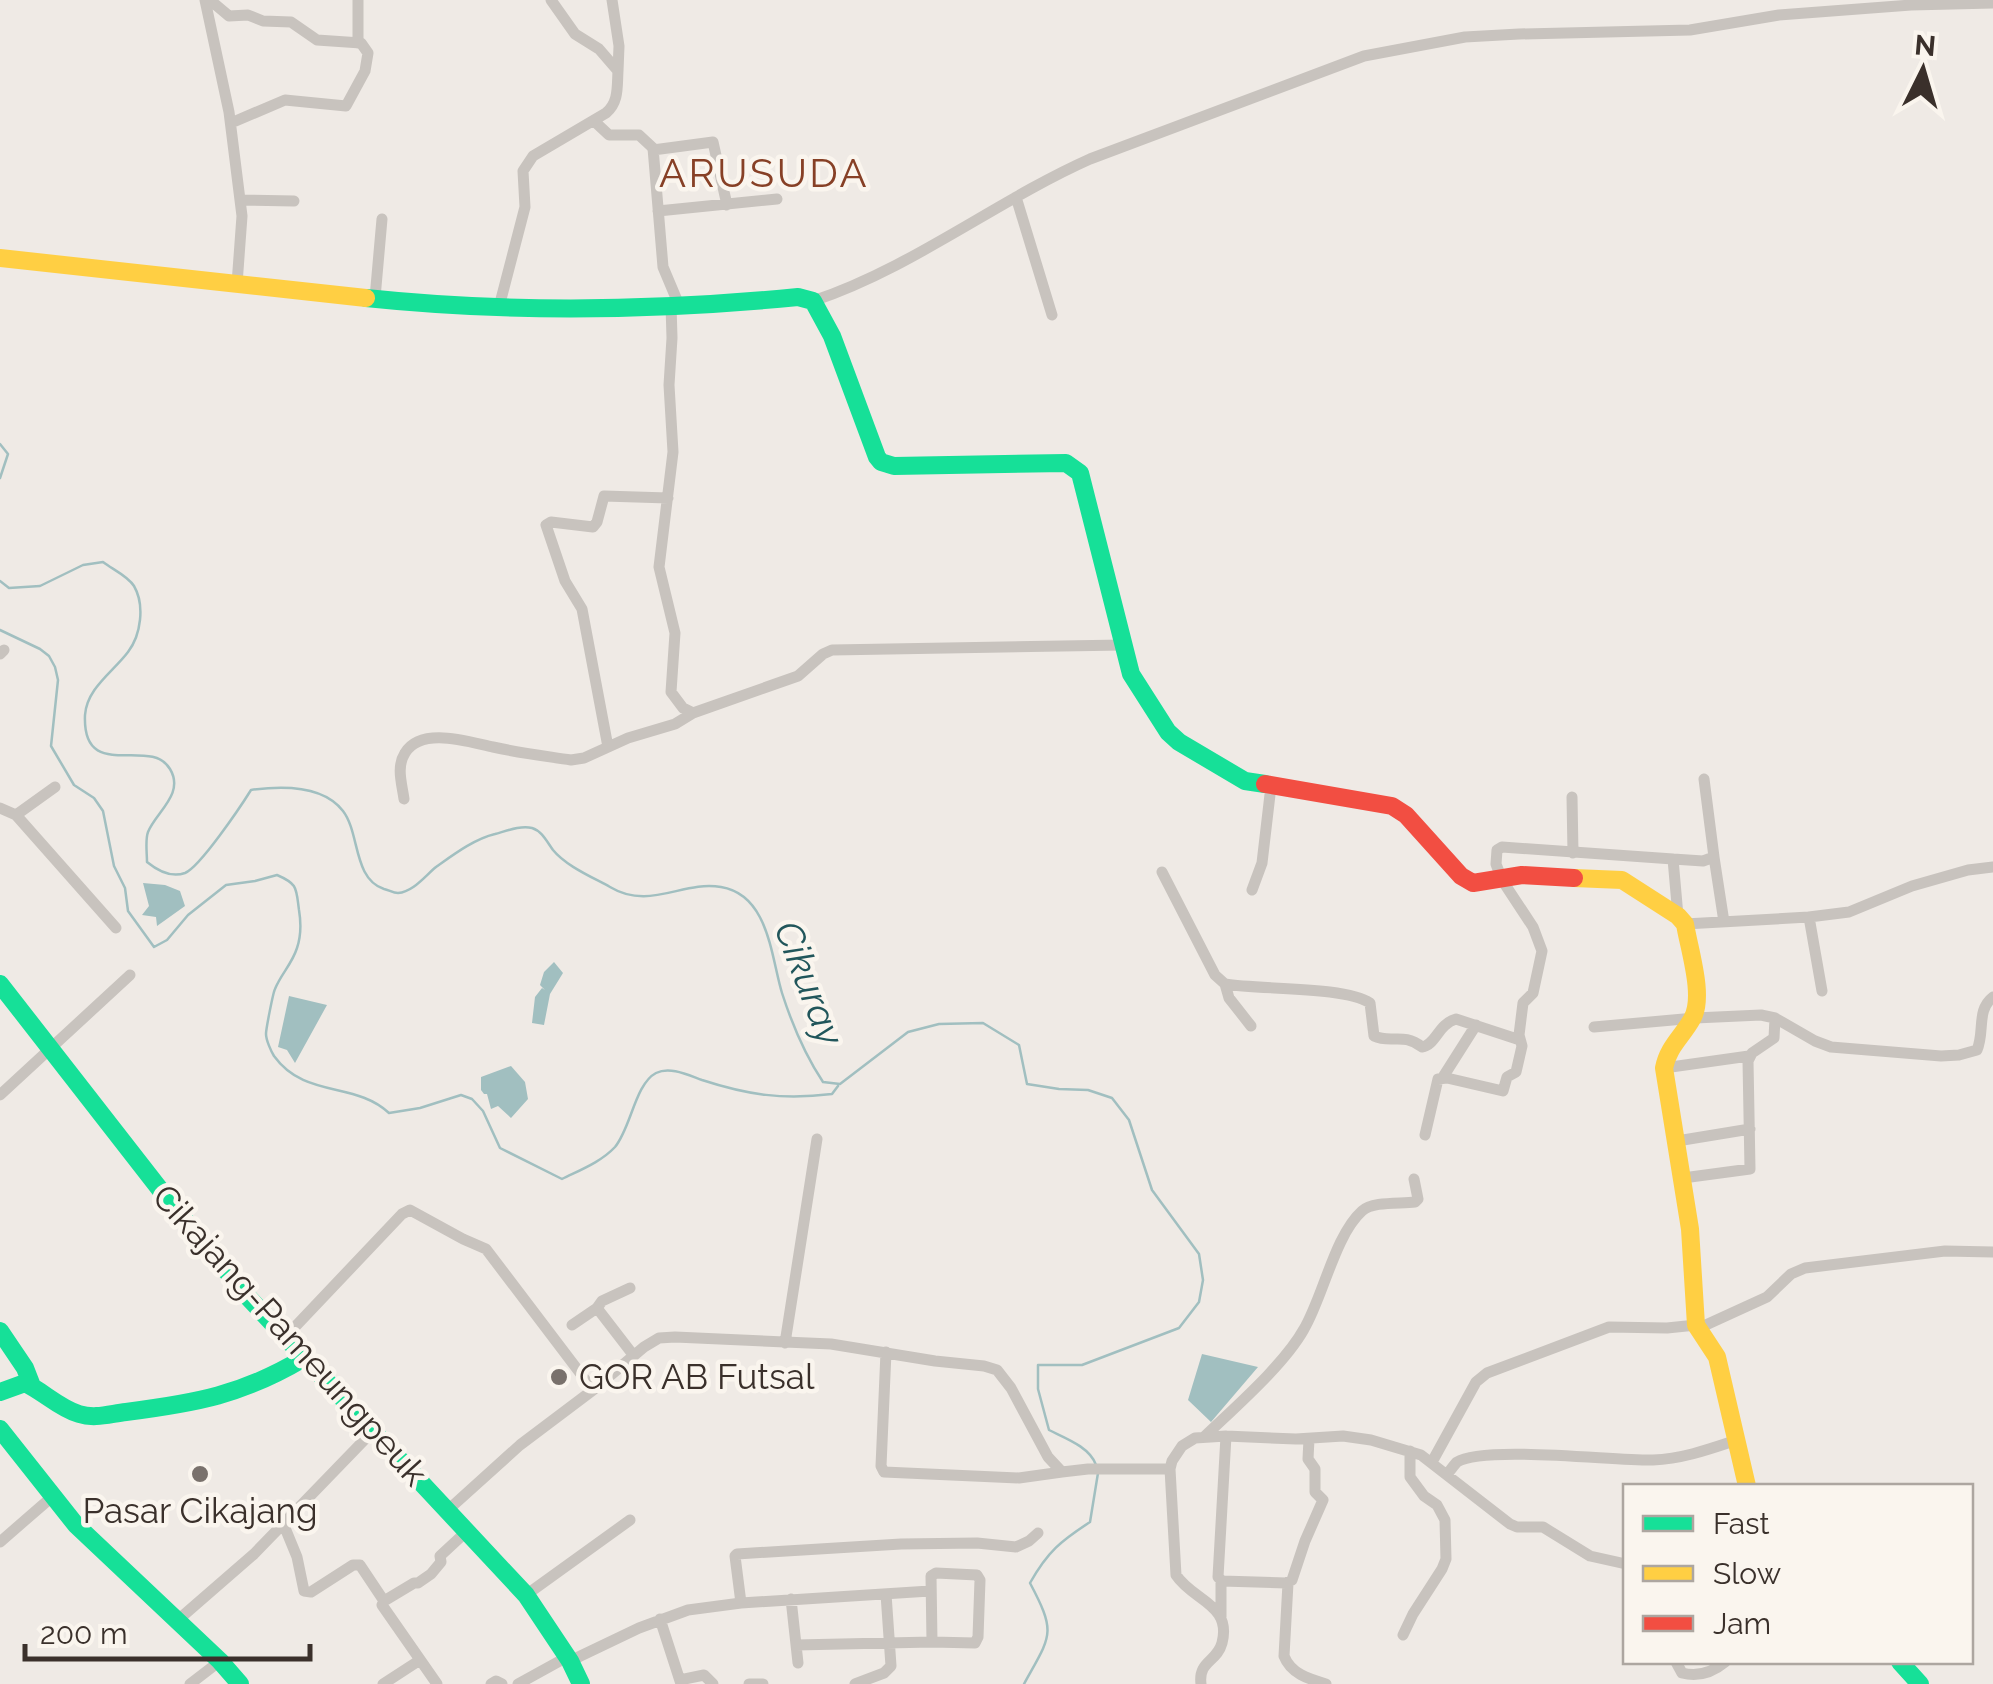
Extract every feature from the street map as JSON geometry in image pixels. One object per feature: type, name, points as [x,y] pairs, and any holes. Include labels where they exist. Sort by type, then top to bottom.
[{"type":"street","points":[[208,0],[229,16],[288,21],[318,40],[364,44],[367,50],[365,71],[347,106],[286,100],[231,123]]},
{"type":"street","points":[[208,0],[231,123],[240,200],[238,284]]},
{"type":"street","points":[[358,0],[358,43]]},
{"type":"street","points":[[551,0],[578,38],[599,49],[618,71]]},
{"type":"street","points":[[499,306],[525,207],[522,174],[526,163],[614,103],[619,46],[612,0]]},
{"type":"street","points":[[0,258],[426,304],[702,306],[798,297],[814,301],[905,260],[1062,171],[1364,56],[1465,38],[1690,30],[1779,15],[1993,3]]},
{"type":"street","points":[[594,120],[609,135],[644,137],[653,150],[664,267],[675,305],[668,385],[673,446],[659,567],[675,633],[671,692],[682,708],[693,713]]},
{"type":"street","points":[[653,150],[713,142],[727,205]]},
{"type":"street","points":[[1016,198],[1052,315]]},
{"type":"street","points":[[658,211],[778,199]]},
{"type":"street","points":[[240,200],[294,202]]},
{"type":"street","points":[[375,298],[382,219]]},
{"type":"street","points":[[814,301],[882,462],[894,466],[1066,463],[1076,468],[1137,687],[1174,738],[1238,779],[1392,806],[1406,815],[1466,880],[1479,883],[1522,875],[1622,880],[1682,920],[1724,922],[1850,912],[1912,886],[1993,867]]},
{"type":"street","points":[[608,747],[581,605],[565,581],[546,525],[551,522],[593,526],[604,496],[668,498]]},
{"type":"street","points":[[404,799],[402,759],[406,750],[422,740],[459,739],[576,760],[802,674],[822,654],[832,650],[1123,645]]},
{"type":"street","points":[[1704,779],[1724,922]]},
{"type":"street","points":[[1252,890],[1262,864],[1271,786]]},
{"type":"street","points":[[16,814],[55,787]]},
{"type":"street","points":[[1572,797],[1572,852]]},
{"type":"street","points":[[0,808],[16,814],[116,928]]},
{"type":"street","points":[[1443,1077],[1503,1090],[1507,1077],[1516,1072],[1522,1046],[1523,1002],[1533,993],[1542,951],[1534,927],[1502,880],[1496,864],[1497,850],[1502,847],[1703,860],[1714,857]]},
{"type":"street","points":[[1673,859],[1698,1000],[1694,1018],[1669,1048],[1664,1068],[1690,1230],[1697,1327],[1718,1357],[1747,1484]]},
{"type":"street","points":[[1162,872],[1215,975],[1225,984],[1229,998],[1250,1026]]},
{"type":"street","points":[[1809,917],[1822,990]]},
{"type":"street","points":[[0,1095],[130,975]]},
{"type":"street","name":"Cikajang-Pameungpeuk","points":[[0,984],[246,1296],[526,1595],[580,1684]]},
{"type":"street","points":[[1225,984],[1360,998],[1370,1003],[1374,1036],[1408,1038],[1422,1047],[1429,1045],[1448,1022],[1459,1020],[1520,1040]]},
{"type":"street","points":[[1594,1027],[1754,1014],[1774,1018],[1831,1047],[1950,1056],[1977,1050],[1985,1005],[1993,997]]},
{"type":"street","points":[[1664,1068],[1749,1056],[1774,1038],[1774,1018]]},
{"type":"street","points":[[1425,1134],[1438,1079],[1476,1026]]},
{"type":"street","points":[[1683,1178],[1748,1170],[1751,1166],[1749,1056]]},
{"type":"street","points":[[1677,1141],[1750,1129]]},
{"type":"street","points":[[785,1343],[817,1139]]},
{"type":"street","points":[[1204,1438],[1292,1348],[1312,1313],[1345,1235],[1360,1213],[1369,1207],[1415,1202],[1418,1200],[1414,1179]]},
{"type":"street","points":[[284,1336],[410,1210],[486,1249],[593,1390]]},
{"type":"street","points":[[1432,1462],[1476,1382],[1487,1373],[1609,1327],[1697,1327],[1766,1297],[1791,1274],[1806,1268],[1944,1251],[1993,1252]]},
{"type":"street","points":[[572,1326],[602,1301],[630,1288]]},
{"type":"street","points":[[597,1308],[634,1356]]},
{"type":"street","points":[[0,1331],[25,1368],[32,1386]]},
{"type":"street","points":[[448,1510],[520,1445],[659,1338],[831,1344],[997,1370],[1048,1457],[1062,1472]]},
{"type":"street","points":[[886,1352],[881,1466],[884,1472],[1018,1478],[1095,1469],[1170,1469]]},
{"type":"street","points":[[0,1392],[25,1383],[60,1407],[94,1417],[167,1409],[227,1396],[304,1358]]},
{"type":"street","points":[[0,1429],[76,1525],[240,1684]]},
{"type":"street","points":[[178,1620],[254,1554],[372,1432]]},
{"type":"street","points":[[1201,1684],[1201,1670],[1221,1646],[1218,1546],[1226,1436]]},
{"type":"street","points":[[1221,1616],[1176,1575],[1170,1469],[1184,1442],[1204,1438],[1343,1436],[1410,1451],[1432,1462],[1514,1526],[1542,1527],[1590,1556],[1623,1563]]},
{"type":"street","points":[[1221,1581],[1292,1580],[1322,1502],[1314,1492],[1315,1469],[1308,1461],[1309,1439]]},
{"type":"street","points":[[1447,1474],[1455,1464],[1471,1458],[1654,1460],[1684,1456],[1737,1440]]},
{"type":"street","points":[[1404,1635],[1446,1560],[1445,1520],[1410,1477],[1410,1451]]},
{"type":"street","points":[[0,1542],[54,1496]]},
{"type":"street","points":[[526,1595],[630,1520]]},
{"type":"street","points":[[283,1523],[297,1557],[304,1592],[360,1564],[384,1601],[382,1605],[437,1684]]},
{"type":"street","points":[[384,1601],[430,1574],[441,1562],[440,1556],[468,1532]]},
{"type":"street","points":[[740,1603],[737,1554],[901,1544],[1016,1547],[1038,1532]]},
{"type":"street","points":[[796,1645],[972,1644],[977,1641],[980,1580],[974,1574],[936,1573],[930,1579],[932,1642]]},
{"type":"street","points":[[1288,1583],[1284,1656],[1298,1674],[1326,1684]]},
{"type":"street","points":[[518,1684],[688,1610],[930,1591]]},
{"type":"street","points":[[855,1684],[888,1671],[890,1666],[886,1594]]},
{"type":"street","points":[[790,1599],[798,1663]]},
{"type":"street","points":[[660,1619],[680,1682],[704,1675],[713,1684]]},
{"type":"street","points":[[383,1684],[420,1660]]},
{"type":"street","points":[[190,1684],[220,1661]]},
{"type":"street","points":[[1677,1664],[1682,1673],[1694,1675],[1722,1664]]},
{"type":"street","points":[[1902,1664],[1920,1684]]},
{"type":"street","points":[[491,1684],[502,1684]]},
{"type":"street","points":[[749,1684],[763,1684]]},
{"type":"water","points":[[143,883],[180,891],[185,906],[157,926],[156,917],[142,915],[149,906]]},
{"type":"water","points":[[554,962],[563,973],[550,994],[544,1025],[532,1023],[535,997],[542,988],[545,990],[540,985],[544,972]]},
{"type":"water","points":[[289,996],[327,1005],[295,1063],[287,1050],[278,1047]]},
{"type":"water","points":[[511,1066],[525,1082],[528,1099],[511,1118],[498,1106],[491,1109],[487,1094],[481,1090],[481,1077]]},
{"type":"water","points":[[1202,1354],[1258,1367],[1211,1422],[1188,1400]]},
{"type":"waterway","name":"Cikuray","points":[[0,444],[8,454],[0,478]]},
{"type":"waterway","name":"Cikuray","points":[[0,581],[9,588],[40,586],[83,565],[103,562],[134,586],[140,611],[136,637],[90,697],[85,715],[87,736],[94,748],[105,753],[148,756],[170,769],[174,778],[172,795],[147,839],[147,862],[160,871],[180,874],[192,868],[251,790],[300,789],[334,802],[348,820],[367,876],[374,884],[396,893],[414,887],[436,867],[479,840],[532,828],[565,861],[625,894],[653,896],[707,886],[737,892],[749,902],[765,929],[795,1028],[823,1082],[840,1084],[908,1032],[939,1024],[983,1023],[1019,1045],[1027,1084],[1088,1090],[1112,1098],[1129,1120],[1152,1190],[1199,1254],[1203,1280],[1199,1302],[1179,1328],[1082,1365],[1038,1365],[1038,1389],[1049,1430],[1083,1448],[1096,1465]]},
{"type":"waterway","points":[[0,630],[40,649],[55,667],[58,680],[51,746],[74,785],[94,798],[103,811],[128,911],[154,947],[167,940],[188,915],[226,885],[277,875],[295,888],[299,939],[275,989],[266,1034],[274,1056],[300,1079],[361,1097],[389,1113],[461,1095],[472,1099],[483,1111],[500,1148],[562,1179],[615,1147],[643,1087],[661,1071],[679,1072],[766,1095],[832,1094],[838,1086]]},
{"type":"waterway","name":"Cikuray","points":[[1024,1684],[1047,1634],[1044,1613],[1030,1583],[1056,1548],[1090,1522],[1098,1473]]},
{"type":"traffic: fast","points":[[366,298],[582,308],[798,297],[813,301],[832,336],[881,462],[894,466],[1066,463],[1080,473],[1131,674],[1168,732],[1179,742],[1245,781],[1265,784]]},
{"type":"traffic: fast","points":[[0,984],[247,1296],[526,1595],[581,1684]]},
{"type":"traffic: fast","points":[[0,1331],[25,1368],[32,1386]]},
{"type":"traffic: fast","points":[[0,1392],[25,1383],[72,1411],[102,1416],[218,1396],[260,1381],[304,1358]]},
{"type":"traffic: fast","points":[[0,1429],[76,1525],[240,1684]]},
{"type":"traffic: fast","points":[[1902,1664],[1920,1684]]},
{"type":"traffic: slow","points":[[0,258],[366,298]]},
{"type":"traffic: slow","points":[[1574,878],[1622,880],[1685,924],[1697,986],[1696,1010],[1664,1068],[1690,1229],[1696,1325],[1717,1357],[1747,1484]]},
{"type":"traffic: jam","points":[[1265,784],[1392,806],[1406,815],[1461,876],[1473,883],[1522,875],[1574,878]]},
{"type":"place","name":"GOR AB Futsal","points":[[559,1377]]},
{"type":"place","name":"Pasar Cikajang","points":[[200,1474]]},
{"type":"district","name":"ARUSUDA","points":[[764,173]]}]
